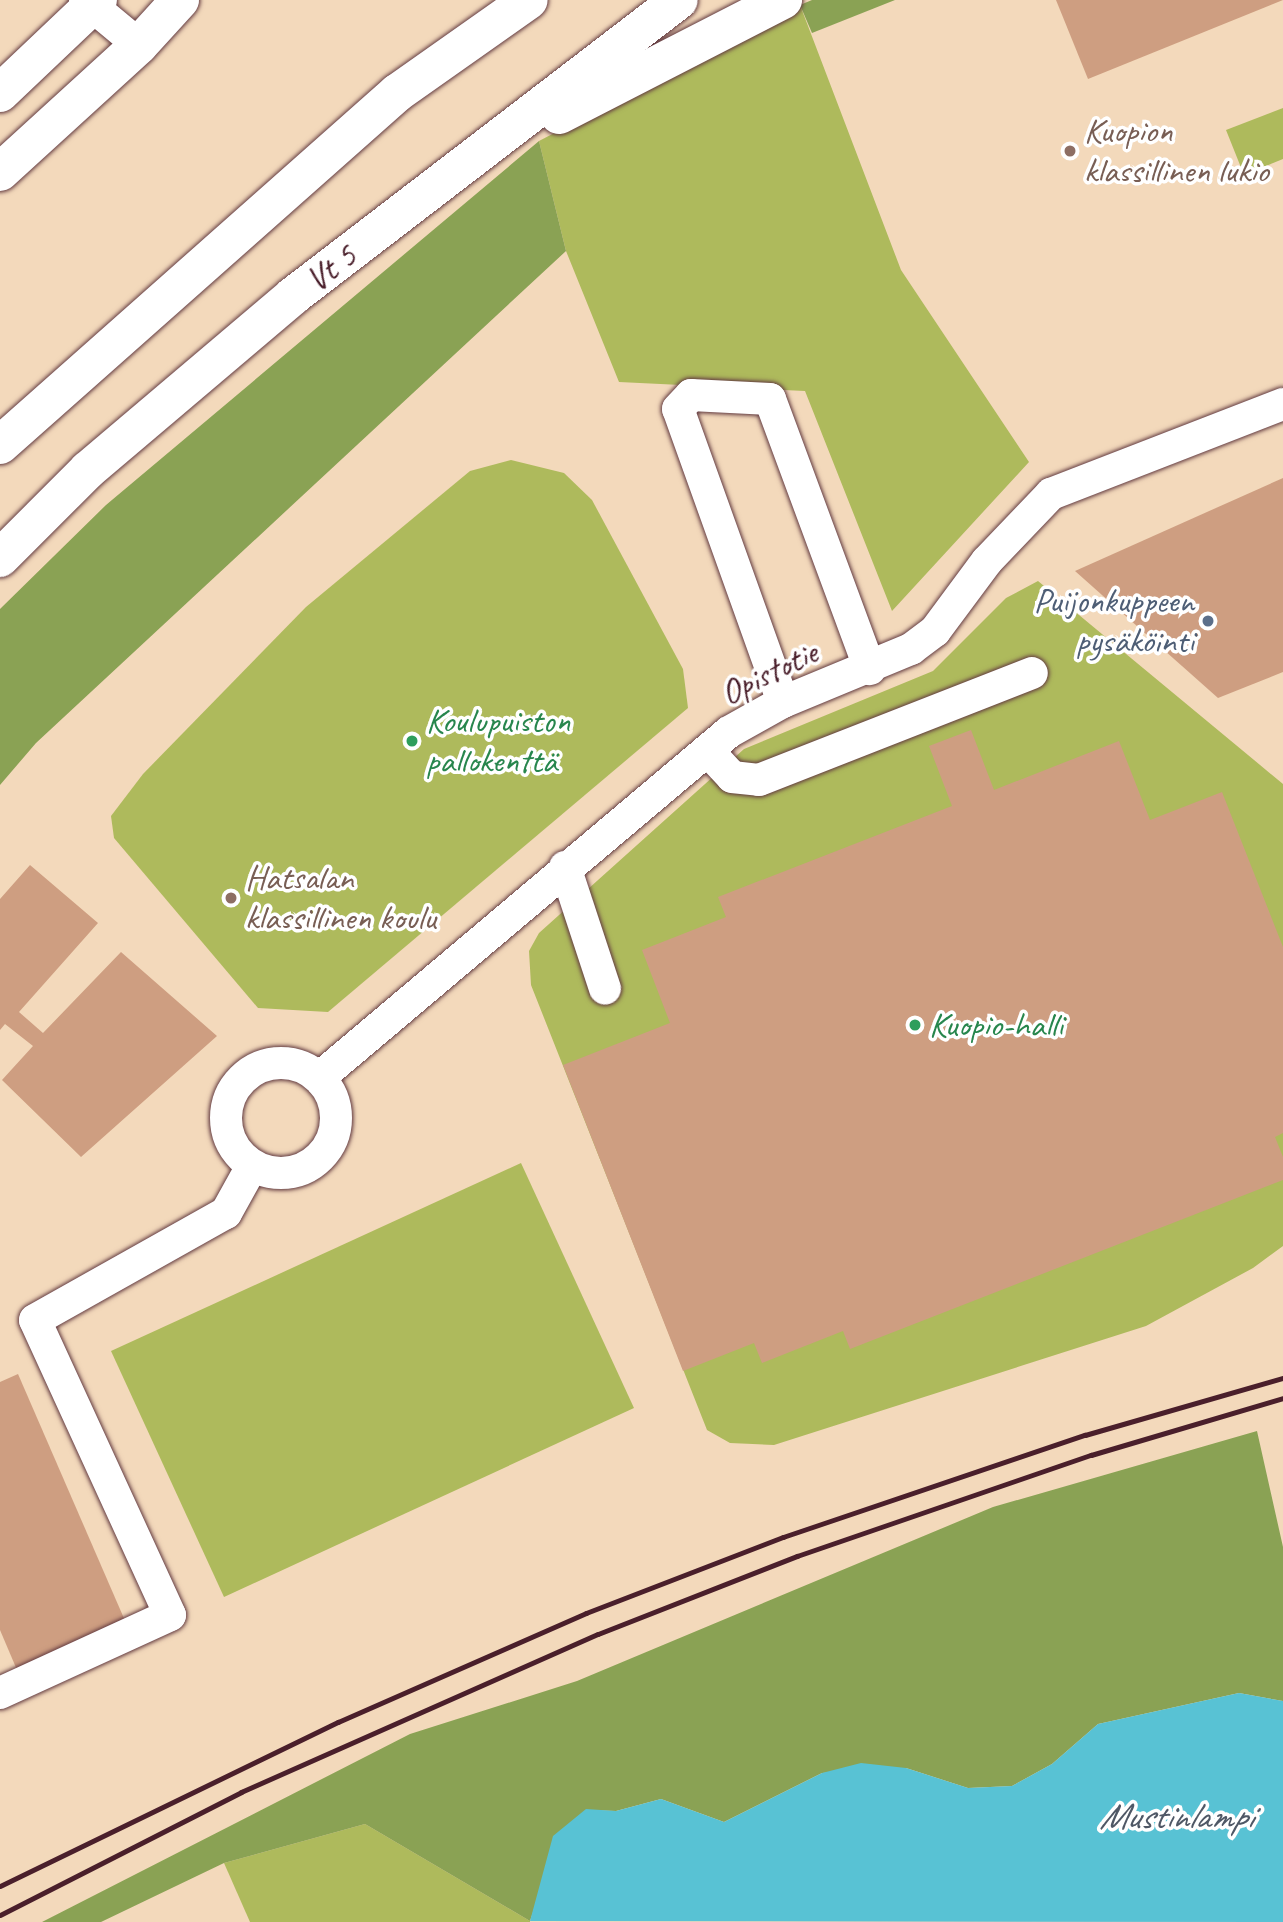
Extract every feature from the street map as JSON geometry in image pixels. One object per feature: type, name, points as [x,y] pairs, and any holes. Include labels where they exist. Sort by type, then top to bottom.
[{"type":"main road","points":[[0,172],[139,45],[180,0]]},
{"type":"main road","points":[[0,445],[397,93],[485,0]]},
{"type":"main road","points":[[397,93],[529,0]]},
{"type":"main road","name":"Vt 5","points":[[0,558],[88,470],[293,296],[477,158],[679,0]]},
{"type":"main road","points":[[477,158],[783,0]]},
{"type":"main road","points":[[0,93],[92,2]]},
{"type":"street","points":[[92,2],[139,45]]},
{"type":"street","points":[[783,702],[678,409],[691,395],[770,398],[870,669]]},
{"type":"street","name":"Opistotie","points":[[320,1078],[565,867],[756,715],[870,669],[911,649],[935,631],[987,561],[1051,494],[1283,404]]},
{"type":"street","points":[[708,751],[732,777],[759,780],[1032,673]]},
{"type":"street","points":[[565,867],[606,989]]},
{"type":"street","points":[[273,1063],[290,1063],[320,1078],[336,1110],[336,1128],[325,1152],[304,1169],[287,1174],[252,1166],[239,1154],[227,1132],[226,1106],[232,1090],[243,1077],[273,1063]]},
{"type":"street","points":[[0,1693],[170,1615],[35,1320],[226,1213],[252,1166]]},
{"type":"green space","points":[[812,0],[895,0],[812,33],[800,5]]},
{"type":"green space","points":[[800,5],[901,270],[1029,462],[892,611],[805,391],[619,382],[566,251],[539,141]]},
{"type":"green space","points":[[1283,108],[1283,159],[1244,175],[1226,130]]},
{"type":"green space","points":[[539,141],[566,251],[36,743],[0,785],[0,609],[106,505]]},
{"type":"green space","name":"Koulupuiston pallokenttä","points":[[511,460],[564,473],[592,500],[683,669],[688,708],[328,1012],[258,1008],[114,838],[111,816],[143,774],[306,607],[470,471]]},
{"type":"green space","name":"Kuopio-halli","points":[[1038,581],[1283,784],[1283,1246],[1253,1268],[1146,1326],[774,1445],[730,1443],[707,1430],[531,985],[529,951],[539,933],[744,749],[933,671],[1006,598]]},
{"type":"green space","points":[[521,1163],[634,1408],[224,1597],[111,1351]]},
{"type":"green space","points":[[1257,1431],[1283,1547],[1283,1701],[1239,1693],[1098,1724],[1052,1764],[1012,1786],[968,1788],[906,1768],[822,1773],[724,1822],[661,1799],[616,1811],[586,1810],[543,1883],[530,1921],[365,1824],[224,1863],[101,1922],[42,1922],[410,1734],[577,1681],[993,1507]]},
{"type":"green space","points":[[365,1824],[530,1922],[250,1922],[224,1863]]},
{"type":"water","name":"Mustinlampi","points":[[1239,1693],[1283,1701],[1283,1922],[530,1921],[553,1836],[586,1809],[616,1811],[661,1799],[724,1822],[822,1773],[861,1763],[906,1768],[968,1788],[1012,1786],[1052,1764],[1098,1724]]},
{"type":"building","name":"Kuopion klassillinen lukio","points":[[1056,0],[1283,0],[1088,79]]},
{"type":"building","name":"Puijonkuppeen pysäköinti","points":[[1283,478],[1283,672],[1218,698],[1075,571]]},
{"type":"building","name":"Kuopio-halli","points":[[971,730],[994,790],[1119,741],[1150,820],[1222,792],[1283,947],[1283,1133],[1275,1137],[1283,1157],[1283,1180],[850,1349],[843,1331],[762,1363],[754,1343],[683,1371],[563,1065],[670,1023],[642,950],[726,917],[718,897],[952,806],[929,746]]},
{"type":"building","points":[[30,865],[98,923],[19,1012],[43,1033],[121,952],[217,1036],[81,1157],[2,1080],[33,1046],[5,1024],[0,1030],[0,899]]},
{"type":"building","points":[[18,1374],[126,1623],[17,1670],[0,1630],[0,1382]]},
{"type":"railway","points":[[0,1886],[338,1722],[586,1613],[783,1537],[1085,1435],[1283,1378]]},
{"type":"railway","points":[[0,1915],[241,1792],[598,1634],[797,1556],[1091,1455],[1283,1398]]},
{"type":"place","name":"Kuopion klassillinen lukio","points":[[1070,151]]},
{"type":"place","name":"Puijonkuppeen pysäköinti","points":[[1208,621]]},
{"type":"place","name":"Koulupuiston pallokenttä","points":[[412,741]]},
{"type":"place","name":"Hatsalan klassillinen koulu","points":[[231,898]]},
{"type":"place","name":"Kuopio-halli","points":[[915,1025]]}]
